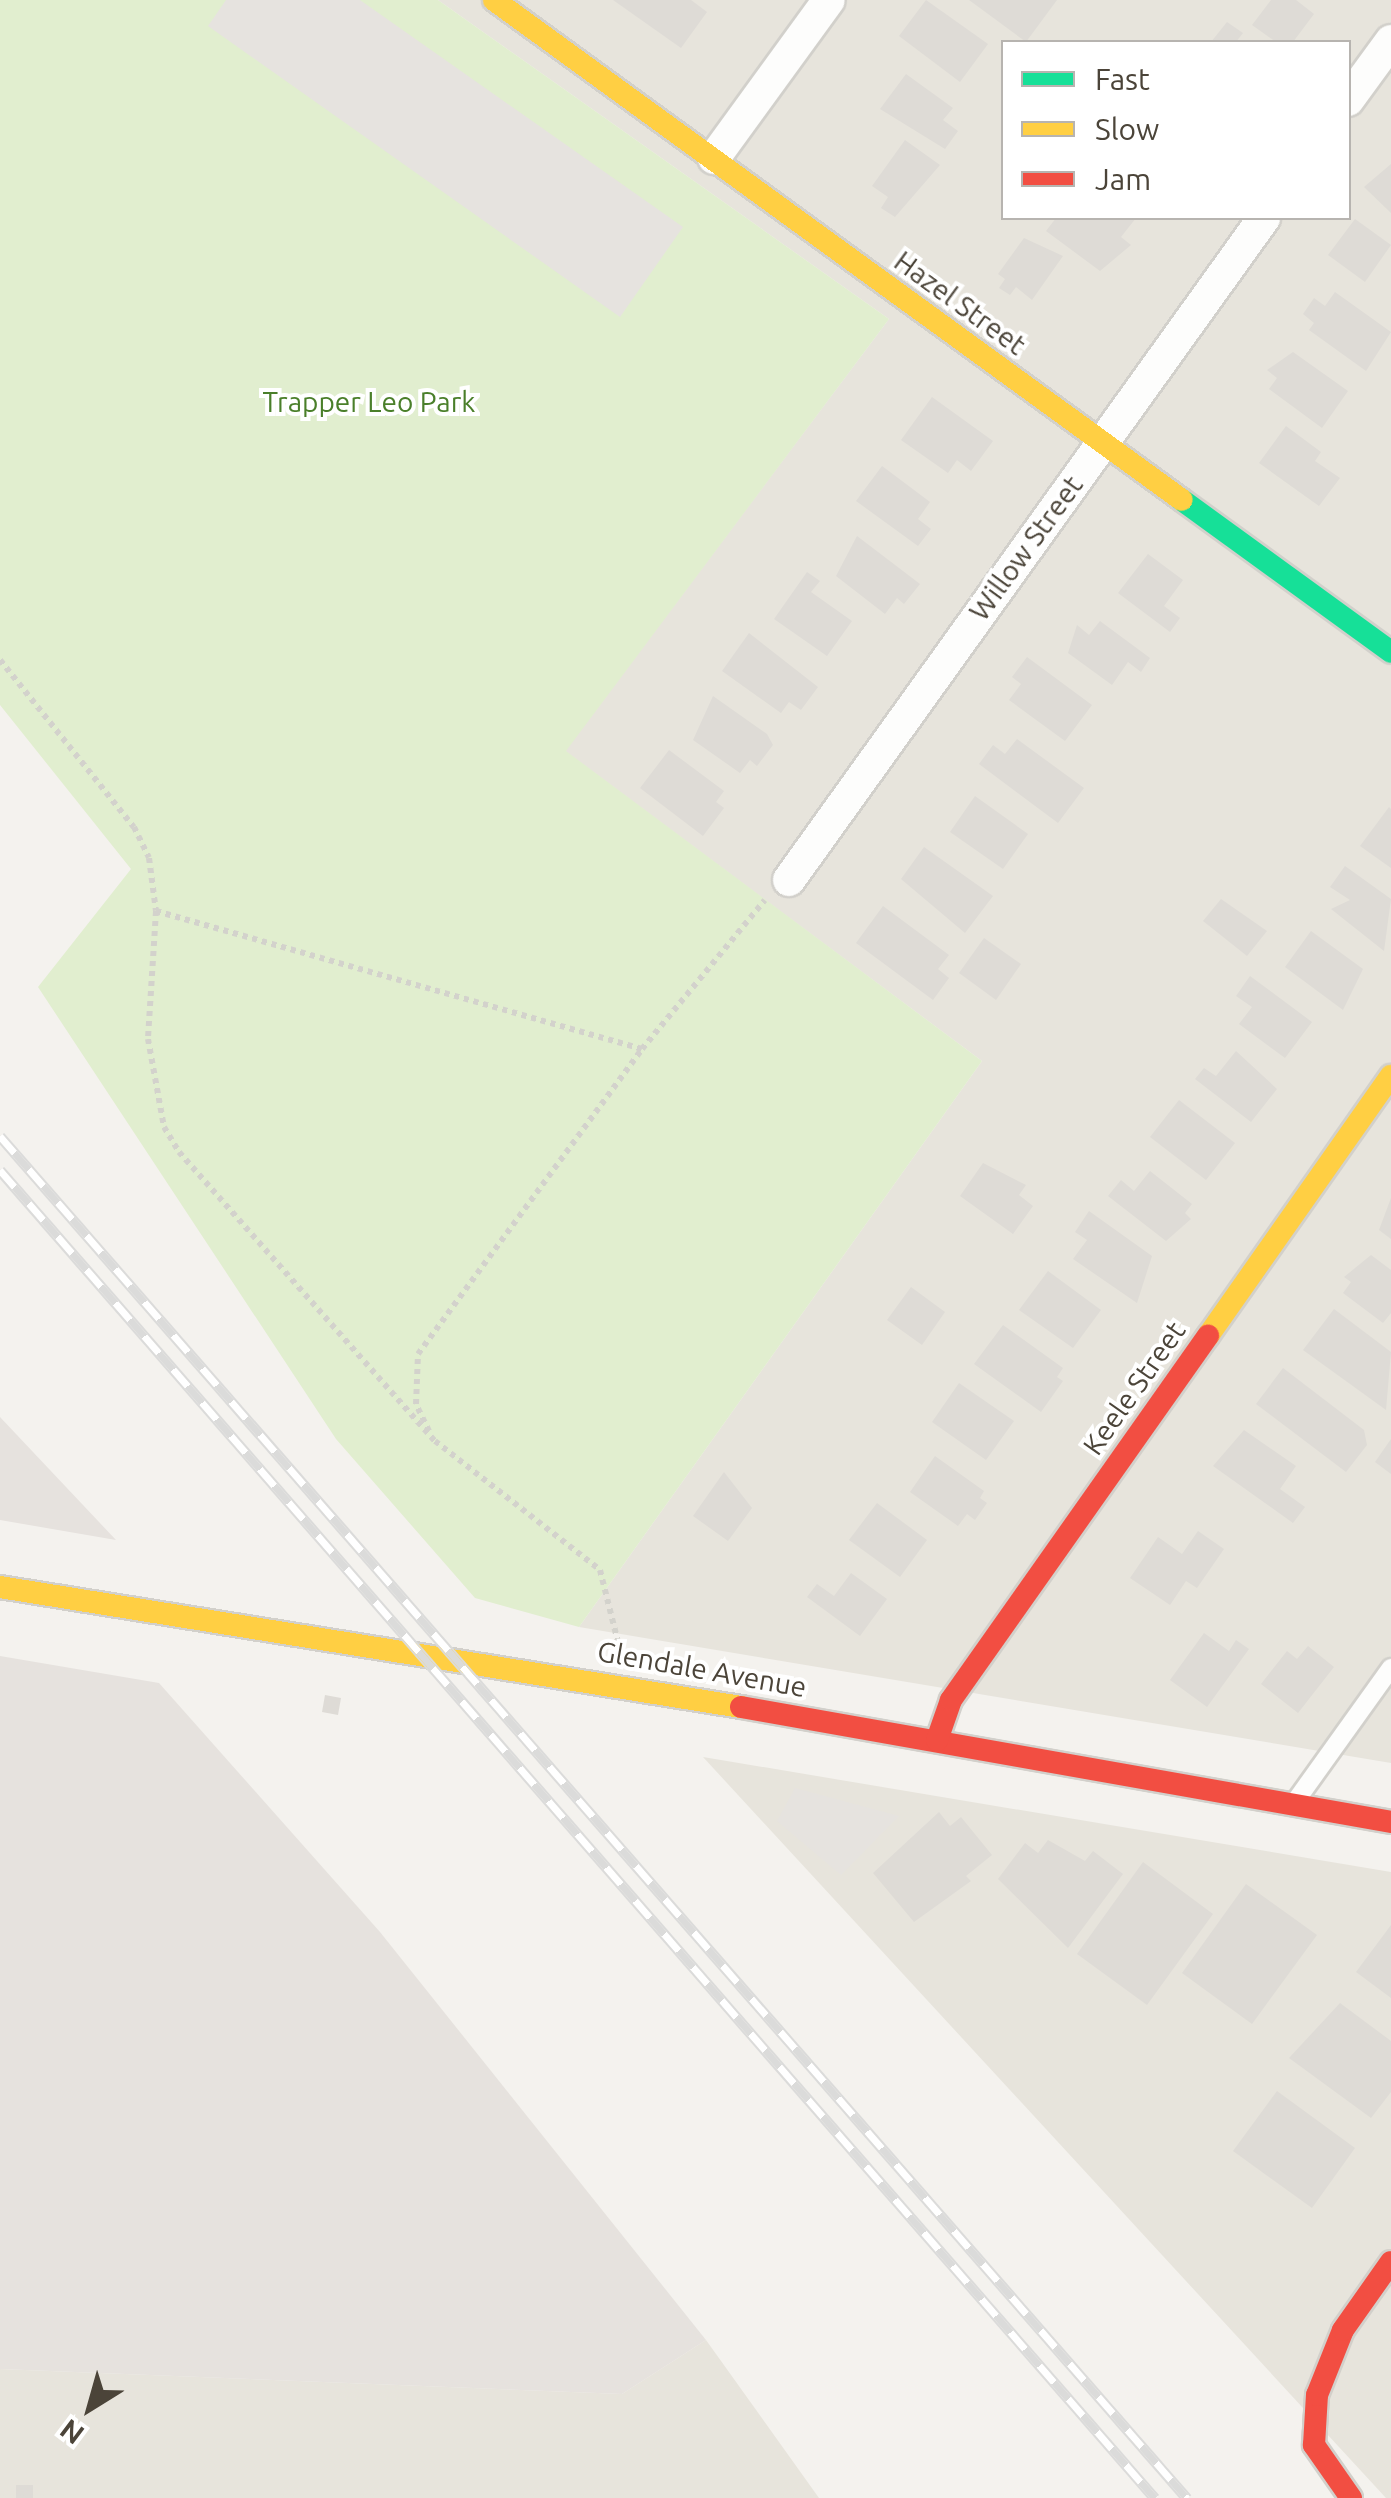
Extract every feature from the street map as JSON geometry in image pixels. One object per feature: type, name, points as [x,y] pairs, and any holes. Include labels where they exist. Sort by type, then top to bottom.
[{"type":"street","name":"Hazel Street","points":[[494,0],[1391,652]]},
{"type":"street","points":[[714,158],[829,0]]},
{"type":"street","points":[[1351,96],[1391,41]]},
{"type":"street","name":"Willow Street","points":[[789,880],[1263,220]]},
{"type":"street","name":"Keele Street","points":[[937,1740],[951,1700],[1391,1076]]},
{"type":"street","name":"Glendale Avenue","points":[[0,1586],[630,1687],[1391,1822]]},
{"type":"street","points":[[1351,2498],[1314,2446],[1317,2394],[1344,2330],[1391,2262]]},
{"type":"lane","points":[[1294,1804],[1391,1668]]},
{"type":"path","points":[[0,660],[134,827],[149,858],[156,912],[148,1039],[164,1127],[435,1441],[600,1570],[630,1687]]},
{"type":"path","points":[[435,1441],[416,1404],[418,1354],[642,1050],[751,913],[789,880]]},
{"type":"path","points":[[156,912],[642,1050]]},
{"type":"shaded area","points":[[226,0],[360,0],[683,227],[620,317],[208,26]]},
{"type":"shaded area","points":[[438,0],[1391,0],[1391,1763],[579,1627],[982,1061],[565,751],[889,319]]},
{"type":"shaded area","points":[[0,1417],[116,1540],[0,1520]]},
{"type":"shaded area","points":[[0,1656],[159,1683],[380,1932],[706,2340],[622,2394],[0,2369]]},
{"type":"shaded area","points":[[703,1757],[1391,1872],[1391,2498],[1386,2498]]},
{"type":"shaded area","points":[[795,1788],[899,1816],[841,1875],[777,1821]]},
{"type":"shaded area","points":[[706,2340],[819,2498],[0,2498],[0,2369],[622,2394]]},
{"type":"green space","name":"Trapper Leo Park","points":[[0,0],[438,0],[889,319],[566,751],[982,1061],[579,1627],[475,1598],[336,1439],[38,987],[131,869],[0,705]]},
{"type":"building","points":[[613,0],[691,0],[707,12],[681,48]]},
{"type":"building","points":[[926,0],[988,44],[960,82],[899,36]]},
{"type":"building","points":[[969,0],[1057,0],[1027,40]]},
{"type":"building","points":[[1271,0],[1296,0],[1314,14],[1294,40],[1273,40],[1252,25]]},
{"type":"building","points":[[1227,22],[1243,33],[1238,40],[1213,40]]},
{"type":"building","points":[[906,74],[953,108],[943,120],[958,131],[945,149],[880,109]]},
{"type":"building","points":[[905,140],[940,165],[895,217],[881,208],[888,197],[872,186]]},
{"type":"building","points":[[1391,164],[1391,213],[1364,187]]},
{"type":"building","points":[[1355,219],[1391,245],[1365,282],[1328,255]]},
{"type":"building","points":[[1054,220],[1134,220],[1121,237],[1131,245],[1100,271],[1046,231]]},
{"type":"building","points":[[1024,238],[1063,256],[1032,300],[1016,287],[1010,295],[999,288],[1005,279],[998,274]]},
{"type":"building","points":[[1335,292],[1391,332],[1366,371],[1309,330],[1314,323],[1303,314],[1314,298],[1325,306]]},
{"type":"building","points":[[1293,352],[1348,391],[1322,428],[1269,389],[1277,378],[1267,370]]},
{"type":"building","points":[[932,397],[993,441],[971,471],[957,460],[948,473],[901,440]]},
{"type":"building","points":[[1286,426],[1321,452],[1315,461],[1340,478],[1319,506],[1259,463]]},
{"type":"building","points":[[882,466],[930,502],[918,519],[931,529],[918,546],[856,501]]},
{"type":"building","points":[[857,536],[920,584],[904,604],[897,598],[885,614],[836,576]]},
{"type":"building","points":[[1148,554],[1183,580],[1164,606],[1180,618],[1170,632],[1118,593]]},
{"type":"building","points":[[807,572],[820,581],[811,592],[852,621],[827,656],[774,619]]},
{"type":"building","points":[[1100,621],[1150,658],[1141,672],[1128,662],[1112,685],[1068,653],[1077,625],[1089,635]]},
{"type":"building","points":[[749,633],[818,687],[801,710],[789,702],[781,713],[722,671]]},
{"type":"building","points":[[1027,657],[1092,705],[1065,741],[1009,700],[1021,684],[1012,677]]},
{"type":"building","points":[[713,696],[767,734],[773,745],[757,766],[750,760],[740,773],[693,740]]},
{"type":"building","points":[[1017,739],[1084,788],[1058,823],[979,764],[993,745],[1005,754]]},
{"type":"building","points":[[669,750],[724,791],[716,802],[724,808],[703,836],[640,788]]},
{"type":"building","points":[[975,796],[1028,834],[1003,869],[950,832]]},
{"type":"building","points":[[1391,809],[1391,868],[1360,846]]},
{"type":"building","points":[[924,847],[993,896],[965,933],[901,879]]},
{"type":"building","points":[[1345,866],[1391,899],[1384,951],[1331,909],[1350,900],[1330,887]]},
{"type":"building","points":[[1221,899],[1267,931],[1247,956],[1203,921]]},
{"type":"building","points":[[883,906],[949,955],[938,969],[949,978],[933,1000],[856,943]]},
{"type":"building","points":[[1311,931],[1363,969],[1343,1010],[1285,967]]},
{"type":"building","points":[[984,938],[1021,964],[996,1000],[959,973]]},
{"type":"building","points":[[1250,976],[1312,1022],[1285,1058],[1239,1024],[1252,1007],[1236,996]]},
{"type":"building","points":[[1236,1051],[1277,1089],[1251,1122],[1195,1079],[1204,1068],[1216,1076]]},
{"type":"building","points":[[1179,1100],[1235,1143],[1206,1180],[1150,1137]]},
{"type":"building","points":[[983,1163],[1026,1185],[1019,1195],[1033,1206],[1013,1234],[960,1196]]},
{"type":"building","points":[[1150,1171],[1192,1204],[1185,1213],[1191,1219],[1166,1241],[1108,1196],[1121,1180],[1134,1191]]},
{"type":"building","points":[[1391,1198],[1391,1239],[1379,1230]]},
{"type":"building","points":[[1089,1211],[1152,1256],[1137,1303],[1073,1259],[1087,1240],[1075,1232]]},
{"type":"building","points":[[1371,1255],[1391,1270],[1391,1313],[1383,1323],[1343,1293],[1351,1282],[1344,1277]]},
{"type":"building","points":[[1048,1271],[1101,1310],[1073,1348],[1019,1310]]},
{"type":"building","points":[[911,1287],[945,1312],[922,1345],[887,1320]]},
{"type":"building","points":[[1334,1309],[1391,1352],[1386,1410],[1303,1350]]},
{"type":"building","points":[[1003,1325],[1063,1368],[1057,1377],[1063,1381],[1041,1412],[974,1364]]},
{"type":"building","points":[[1283,1368],[1364,1430],[1367,1445],[1346,1472],[1256,1404]]},
{"type":"building","points":[[959,1383],[1014,1421],[986,1460],[932,1422]]},
{"type":"building","points":[[1244,1430],[1296,1466],[1280,1489],[1305,1507],[1293,1523],[1213,1466]]},
{"type":"building","points":[[1391,1439],[1391,1474],[1375,1462]]},
{"type":"building","points":[[935,1456],[984,1491],[980,1498],[987,1503],[975,1520],[967,1514],[958,1526],[910,1492]]},
{"type":"building","points":[[724,1472],[752,1508],[728,1541],[693,1516]]},
{"type":"building","points":[[877,1503],[927,1540],[900,1577],[849,1540]]},
{"type":"building","points":[[1198,1531],[1224,1549],[1197,1588],[1186,1581],[1170,1605],[1130,1578],[1158,1537],[1182,1554]]},
{"type":"building","points":[[851,1573],[887,1599],[860,1636],[807,1597],[817,1584],[834,1596]]},
{"type":"building","points":[[1204,1633],[1229,1651],[1236,1640],[1249,1649],[1207,1707],[1170,1680]]},
{"type":"building","points":[[1308,1646],[1334,1667],[1298,1713],[1261,1684],[1287,1651],[1297,1659]]},
{"type":"building","points":[[325,1695],[341,1698],[338,1715],[322,1712]]},
{"type":"building","points":[[939,1812],[950,1826],[961,1817],[992,1855],[966,1876],[971,1881],[914,1922],[873,1873]]},
{"type":"building","points":[[1048,1840],[1085,1861],[1093,1851],[1123,1874],[1068,1948],[998,1879],[1025,1843],[1038,1853]]},
{"type":"building","points":[[1143,1862],[1213,1914],[1147,2005],[1077,1954]]},
{"type":"building","points":[[1246,1884],[1317,1935],[1252,2024],[1182,1973]]},
{"type":"building","points":[[1391,1925],[1391,1998],[1356,1972]]},
{"type":"building","points":[[1340,2003],[1391,2041],[1391,2092],[1371,2118],[1289,2058]]},
{"type":"building","points":[[1277,2091],[1355,2148],[1312,2208],[1233,2151]]},
{"type":"building","points":[[16,2485],[33,2485],[33,2498],[16,2498]]},
{"type":"railway","points":[[0,1136],[1187,2498]]},
{"type":"railway","points":[[0,1170],[1155,2498]]},
{"type":"traffic: fast","points":[[1182,500],[1391,652]]},
{"type":"traffic: slow","points":[[494,0],[1182,500]]},
{"type":"traffic: slow","points":[[1208,1336],[1391,1076]]},
{"type":"traffic: slow","points":[[0,1587],[741,1707]]},
{"type":"traffic: jam","points":[[937,1740],[951,1700],[1208,1336]]},
{"type":"traffic: jam","points":[[741,1707],[1391,1822]]},
{"type":"traffic: jam","points":[[1351,2498],[1314,2445],[1317,2395],[1343,2330],[1391,2262]]}]
